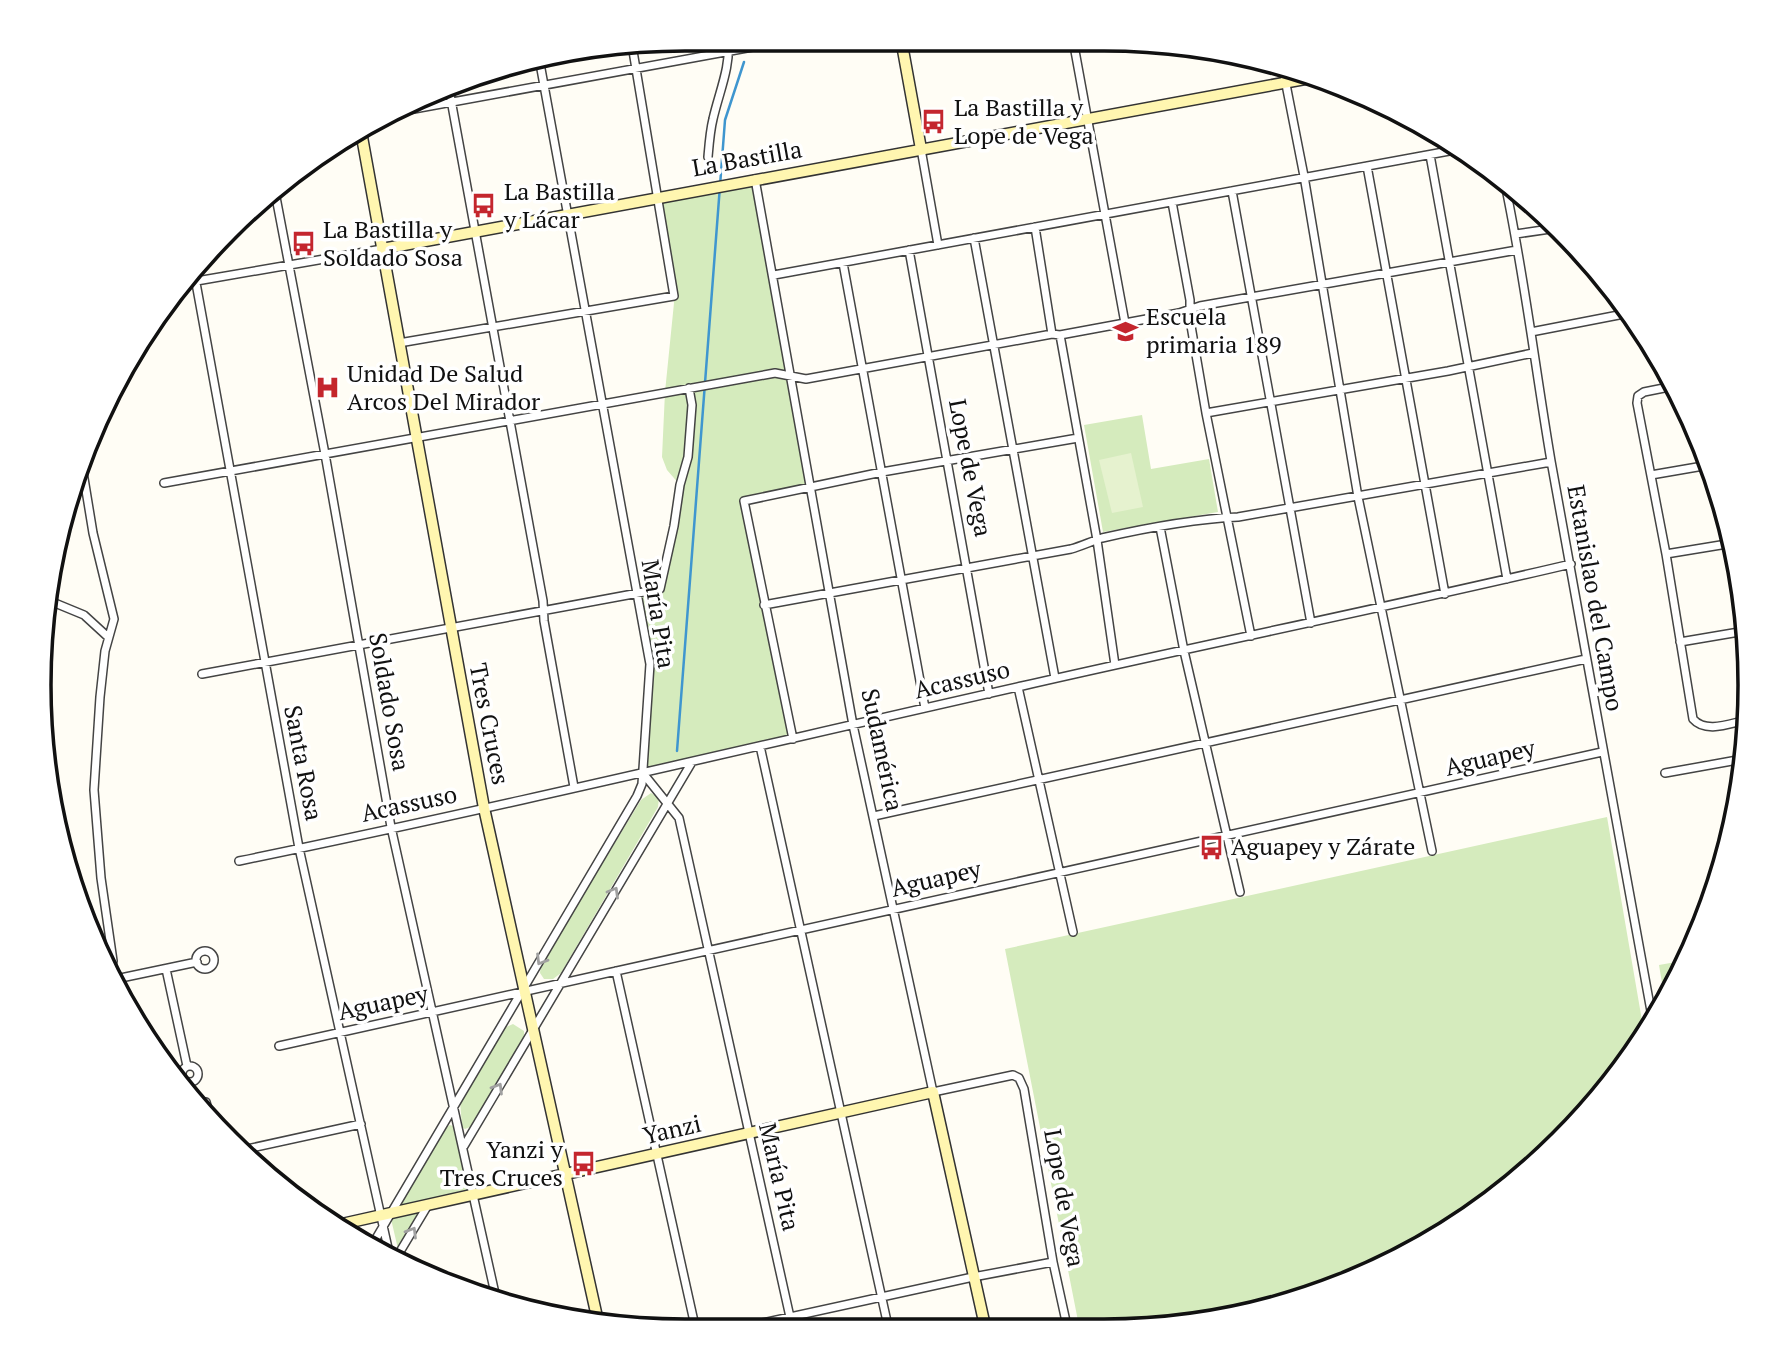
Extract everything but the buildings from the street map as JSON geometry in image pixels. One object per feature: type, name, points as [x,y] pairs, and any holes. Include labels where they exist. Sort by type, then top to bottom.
[{"type":"street","points":[[424,107],[730,51],[712,124],[708,157]]},
{"type":"street","points":[[903,51],[938,245]]},
{"type":"street","points":[[1075,51],[1125,323]]},
{"type":"street","points":[[399,343],[674,296],[633,53]]},
{"type":"street","name":"María Pita","points":[[541,68],[651,673],[642,772],[679,818],[790,1317]]},
{"type":"street","points":[[1285,77],[1358,497],[1432,850]]},
{"type":"street","name":"La Bastilla","points":[[197,281],[474,233],[726,184],[1297,81]]},
{"type":"street","points":[[450,96],[574,787]]},
{"type":"street","name":"Tres Cruces","points":[[362,140],[484,808],[596,1313]]},
{"type":"street","points":[[774,275],[1446,152]]},
{"type":"street","points":[[1430,155],[1507,579]]},
{"type":"street","points":[[1367,166],[1445,594]]},
{"type":"street","name":"Sudamérica","points":[[755,179],[853,725],[983,1319]]},
{"type":"street","points":[[1232,191],[1311,623]]},
{"type":"street","name":"Estanislao del Campo","points":[[1508,196],[1602,752],[1650,1007]]},
{"type":"street","name":"Soldado Sosa","points":[[277,200],[391,827],[494,1290]]},
{"type":"street","points":[[1172,202],[1190,300],[1190,320],[1206,413],[1251,636]]},
{"type":"street","points":[[1035,227],[1097,540],[1115,665]]},
{"type":"street","points":[[1516,234],[1545,230]]},
{"type":"street","points":[[974,238],[1055,678]]},
{"type":"street","name":"Lope de Vega","points":[[909,250],[989,694]]},
{"type":"street","points":[[164,483],[775,373],[806,379],[1517,250]]},
{"type":"street","points":[[844,263],[925,708]]},
{"type":"street","name":"Santa Rosa","points":[[195,283],[299,848],[361,1124],[385,1215],[383,1227],[387,1245]]},
{"type":"street","points":[[1531,332],[1618,315]]},
{"type":"street","points":[[1206,413],[1533,353]]},
{"type":"street","points":[[202,674],[660,589],[688,457],[693,387]]},
{"type":"street","points":[[1664,388],[1638,396],[1696,723],[1711,727],[1737,722]]},
{"type":"street","points":[[793,739],[744,501],[882,472],[1078,438]]},
{"type":"street","points":[[764,606],[1071,549],[1097,540],[1160,527],[1358,497],[1552,462]]},
{"type":"street","points":[[1651,475],[1699,466]]},
{"type":"street","points":[[84,480],[93,533],[114,619],[108,637],[100,697],[94,790],[101,878],[113,958]]},
{"type":"street","points":[[1160,527],[1184,651],[1240,892]]},
{"type":"street","points":[[1665,554],[1722,545]]},
{"type":"street","name":"Acassuso","points":[[239,861],[1571,564]]},
{"type":"street","points":[[56,603],[84,615],[108,637]]},
{"type":"street","points":[[1680,642],[1736,633]]},
{"type":"street","points":[[874,816],[1586,659]]},
{"type":"street","points":[[1018,687],[1073,932]]},
{"type":"street","points":[[760,746],[887,1319]]},
{"type":"street","name":"Aguapey","points":[[279,1046],[1602,752]]},
{"type":"street","points":[[1665,773],[1734,761]]},
{"type":"street","points":[[463,1146],[692,762]]},
{"type":"street","points":[[385,1215],[523,990],[637,796],[642,784],[642,772]]},
{"type":"street","points":[[123,978],[197,962]]},
{"type":"street","points":[[166,970],[187,1066]]},
{"type":"street","points":[[616,971],[693,1319]]},
{"type":"street","name":"Yanzi","points":[[350,1222],[933,1092],[1013,1076],[1019,1078]]},
{"type":"street","name":"Lope de Vega","points":[[1019,1078],[1024,1090],[1053,1262],[1065,1319]]},
{"type":"street","points":[[253,1148],[361,1124]]},
{"type":"street","points":[[400,1252],[428,1205]]},
{"type":"street","points":[[376,1238],[383,1227]]},
{"type":"street","points":[[781,1319],[973,1276],[1053,1262]]},
{"type":"green space","points":[[755,179],[811,488],[744,501],[793,739],[642,772],[651,673],[636,593],[660,589],[680,485],[667,470],[662,457],[674,303],[658,197]]},
{"type":"green space","points":[[1142,415],[1151,469],[1209,459],[1218,512],[1103,532],[1084,425]]},
{"type":"green space","points":[[1131,453],[1143,507],[1112,513],[1099,460]]},
{"type":"green space","points":[[651,793],[659,798],[658,807],[561,973],[553,979],[544,979],[540,973],[541,964],[641,800]]},
{"type":"green space","points":[[1607,817],[1642,1020],[1607,1071],[1581,1103],[1522,1162],[1456,1212],[1385,1254],[1308,1286],[1228,1307],[1145,1318],[1078,1319],[1005,949]]},
{"type":"green space","points":[[1675,962],[1662,985],[1659,965]]},
{"type":"green space","points":[[513,1024],[524,1031],[524,1039],[470,1127],[465,1129],[462,1127],[460,1101],[504,1028]]},
{"type":"green space","points":[[453,1126],[469,1189],[402,1205],[445,1128]]},
{"type":"green space","points":[[416,1213],[420,1215],[398,1249],[391,1219]]},
{"type":"waterway","points":[[677,751],[725,120],[744,62]]},
{"type":"place","name":"La Bastilla y Lope de Vega","points":[[934,122]]},
{"type":"place","name":"La Bastilla y Lácar","points":[[484,206]]},
{"type":"place","name":"La Bastilla y Soldado Sosa","points":[[303,244]]},
{"type":"place","name":"Escuela primaria 189","points":[[1126,331]]},
{"type":"place","name":"Unidad De Salud Arcos Del Mirador","points":[[327,388]]},
{"type":"place","name":"Aguapey y Zárate","points":[[1211,847]]},
{"type":"place","name":"Yanzi y Tres Cruces","points":[[583,1164]]}]
